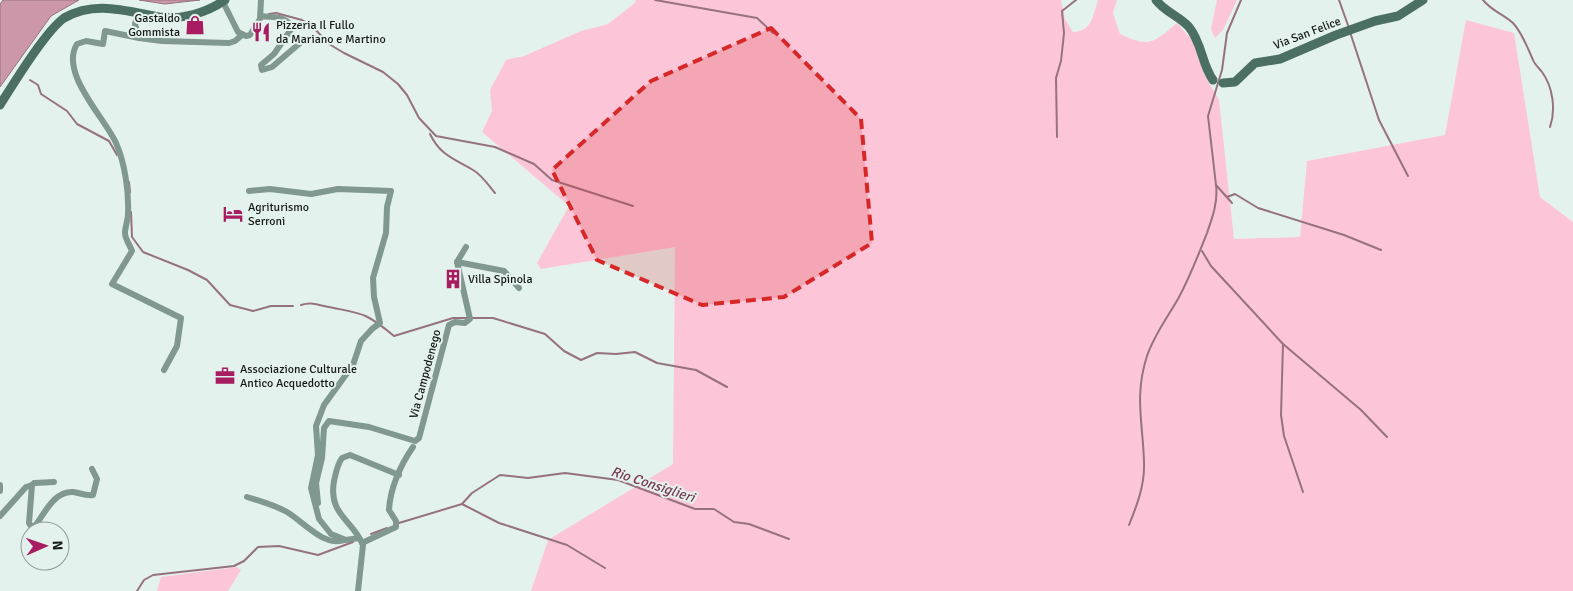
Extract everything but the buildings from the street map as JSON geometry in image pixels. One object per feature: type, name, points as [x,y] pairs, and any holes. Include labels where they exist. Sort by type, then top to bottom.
[{"type":"street","points":[[164,370],[177,346],[181,318],[112,284],[132,251],[125,235],[128,204],[116,143],[77,80],[74,50],[77,44],[86,41],[103,44],[103,34],[109,31],[139,38],[235,42],[242,35],[250,35],[261,16],[262,0]]},
{"type":"street","name":"Via San Felice","points":[[1156,0],[1190,28],[1203,52],[1213,80],[1223,83],[1235,82],[1256,63],[1280,59],[1349,30],[1398,16],[1424,0]]},
{"type":"street","points":[[0,105],[55,27],[69,14],[84,8],[98,5],[116,6],[159,17],[183,16],[212,8],[224,1],[242,35]]},
{"type":"street","points":[[138,12],[136,24],[139,38]]},
{"type":"street","points":[[261,16],[279,17],[289,23],[292,28],[274,54],[261,65],[262,70],[272,66],[300,43]]},
{"type":"street","points":[[249,191],[270,189],[311,194],[338,189],[391,191],[387,204],[386,233],[374,278],[374,297],[380,323],[361,341],[353,365],[324,405],[316,426],[318,455],[312,488],[316,511],[327,531],[346,540]]},
{"type":"street","points":[[466,247],[457,262],[504,271],[519,288]]},
{"type":"street","name":"Via Campodenego","points":[[360,539],[333,531],[324,521],[319,508],[316,483],[322,458],[326,423],[330,420],[337,420],[369,426],[415,440],[419,438],[449,325],[455,322],[465,323],[469,317],[457,262]]},
{"type":"street","points":[[247,497],[287,512],[327,539],[335,542],[360,539],[395,528],[396,523],[389,508],[398,475],[413,447]]},
{"type":"street","points":[[358,591],[360,539],[340,514],[333,494],[337,468],[342,458],[352,456],[398,475]]},
{"type":"street","points":[[32,485],[29,523],[32,527],[60,495],[71,492],[93,495],[97,479],[92,469]]},
{"type":"street","points":[[0,516],[26,487],[34,483],[54,482]]},
{"type":"street","points":[[0,485],[0,491]]},
{"type":"highlighted area","points":[[771,28],[861,119],[872,243],[784,297],[702,305],[597,260],[552,170],[651,81]]},
{"type":"shaded area","points":[[3,0],[79,0],[51,16],[0,87],[0,4]]},
{"type":"shaded area","points":[[139,0],[200,0],[165,4]]},
{"type":"shaded area","points":[[635,0],[1061,0],[1065,19],[1073,32],[1088,26],[1098,0],[1117,0],[1113,13],[1120,34],[1130,38],[1145,42],[1151,41],[1177,23],[1192,40],[1205,76],[1219,100],[1234,239],[1300,237],[1307,161],[1445,135],[1466,20],[1514,33],[1540,197],[1573,222],[1573,591],[531,591],[548,540],[673,464],[675,247],[541,269],[537,263],[569,206],[482,132],[492,111],[490,90],[506,60],[524,56],[581,31],[608,24],[636,2]]},
{"type":"shaded area","points":[[1217,0],[1237,0],[1223,30],[1215,38],[1211,29]]},
{"type":"shaded area","points":[[237,567],[241,570],[228,591],[157,591],[161,577]]},
{"type":"waterway","points":[[655,0],[757,18],[773,33]]},
{"type":"waterway","points":[[1057,137],[1056,78],[1061,61],[1064,33],[1062,11],[1076,0]]},
{"type":"waterway","points":[[1232,203],[1216,185],[1208,116],[1222,70],[1227,33],[1241,0]]},
{"type":"waterway","points":[[1339,0],[1349,28]]},
{"type":"waterway","points":[[1483,0],[1513,23],[1534,62],[1546,78],[1553,106],[1550,127]]},
{"type":"waterway","points":[[269,14],[276,13],[302,20],[311,25],[329,44],[383,72],[398,84],[407,95],[419,118],[436,136],[495,147],[534,164],[552,180],[633,206]]},
{"type":"waterway","points":[[1350,32],[1379,120],[1408,176]]},
{"type":"waterway","points":[[30,80],[38,85],[41,94],[67,111],[77,124],[109,141],[117,155]]},
{"type":"waterway","points":[[430,134],[443,152],[476,172],[495,193]]},
{"type":"waterway","points":[[129,182],[130,192]]},
{"type":"waterway","points":[[1129,525],[1140,495],[1144,470],[1140,409],[1143,370],[1153,341],[1178,299],[1204,242],[1214,209],[1216,185]]},
{"type":"waterway","points":[[1227,197],[1235,194],[1258,208],[1344,235],[1381,250]]},
{"type":"waterway","points":[[131,212],[132,237],[143,252],[188,270],[207,280],[230,305],[253,311],[271,306],[293,306]]},
{"type":"waterway","points":[[1202,251],[1211,266],[1283,344],[1361,410],[1387,437]]},
{"type":"waterway","points":[[301,305],[315,304],[361,314],[375,321],[394,336],[453,318],[493,318],[545,334],[564,351],[581,360],[597,353],[635,352],[657,363],[696,370],[727,387]]},
{"type":"waterway","points":[[1283,344],[1281,415],[1284,436],[1303,492]]},
{"type":"waterway","name":"Rio Consiglieri","points":[[399,523],[462,504],[472,493],[500,475],[528,478],[565,473],[618,480],[695,509],[714,509],[734,522],[749,524],[789,539]]},
{"type":"waterway","points":[[462,504],[499,523],[567,545],[605,568]]},
{"type":"waterway","name":"Rio Consiglieri","points":[[371,534],[387,528]]},
{"type":"waterway","name":"Rio Consiglieri","points":[[137,591],[144,580],[153,575],[234,566],[244,561],[258,547],[279,546],[318,555],[353,542]]},
{"type":"place","name":"Gastaldo Gommista","points":[[195,25]]},
{"type":"place","name":"Pizzeria Il Fullo da Mariano e Martino","points":[[261,32]]},
{"type":"place","name":"Agriturismo Serroni","points":[[233,214]]},
{"type":"place","name":"Villa Spinola","points":[[453,279]]},
{"type":"place","name":"Associazione Culturale Antico Acquedotto","points":[[225,376]]}]
